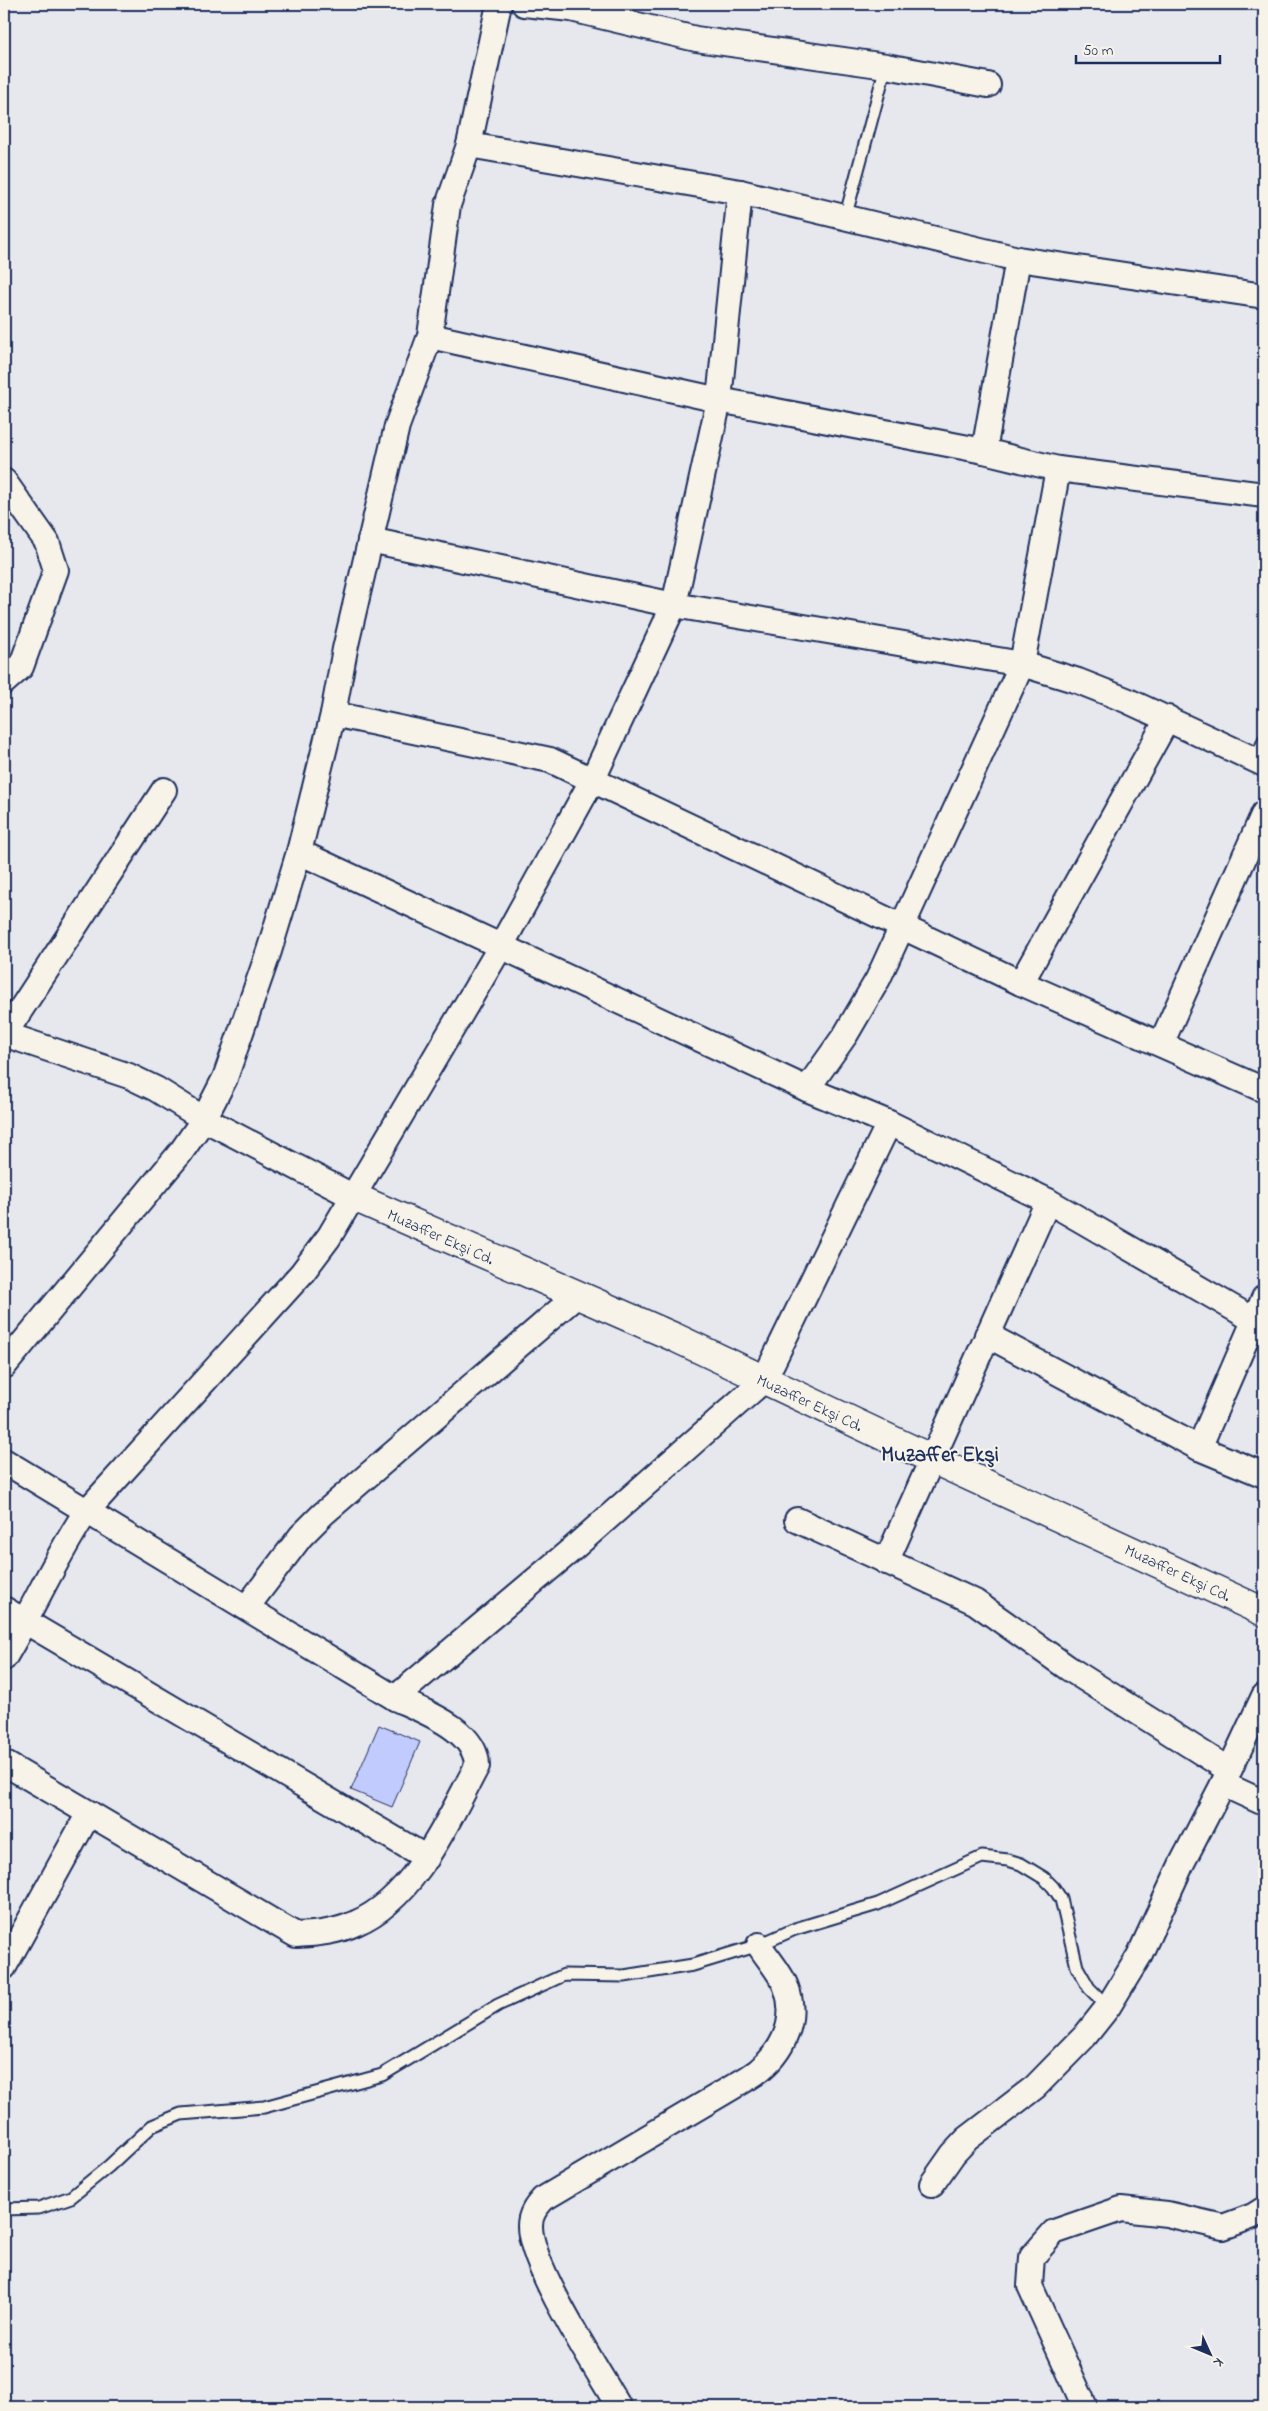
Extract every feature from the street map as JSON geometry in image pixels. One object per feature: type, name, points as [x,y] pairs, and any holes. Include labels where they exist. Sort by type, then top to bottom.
[{"type":"street","points":[[4,1366],[181,1152],[204,1119],[225,1078],[299,852],[333,714],[345,649],[397,426],[430,336],[448,205],[468,145],[499,4]]},
{"type":"street","points":[[524,4],[571,9],[696,39],[886,66],[988,85]]},
{"type":"street","points":[[468,145],[740,192],[1018,259],[1264,296]]},
{"type":"street","points":[[4,1658],[26,1621],[70,1536],[86,1512],[302,1273],[329,1237],[501,946],[593,779],[674,605],[719,400],[740,192]]},
{"type":"street","points":[[984,451],[1018,259]]},
{"type":"street","points":[[430,336],[719,400],[984,451],[1058,470],[1264,495]]},
{"type":"street","points":[[806,1089],[832,1055],[863,1006],[1022,664],[1058,470]]},
{"type":"street","points":[[4,481],[47,542],[56,570],[22,667],[4,682]]},
{"type":"street","points":[[370,540],[674,605],[1022,664],[1078,681],[1262,755]]},
{"type":"street","points":[[333,714],[550,760],[1021,983],[1264,1090]]},
{"type":"street","points":[[1021,983],[1168,718]]},
{"type":"street","points":[[164,790],[4,1035],[129,1076],[156,1089],[204,1119],[354,1196]]},
{"type":"street","points":[[1161,1044],[1264,813]]},
{"type":"street","points":[[299,852],[806,1089],[889,1123],[1048,1200],[1254,1320]]},
{"type":"street","points":[[395,1698],[570,1551],[764,1380],[889,1123]]},
{"type":"street","name":"Muzaffer Ekşi Cd.","points":[[354,1196],[576,1296],[674,1337],[932,1459],[1264,1612]]},
{"type":"street","points":[[886,1562],[1048,1200]]},
{"type":"street","points":[[246,1607],[301,1536],[322,1514],[576,1296]]},
{"type":"street","points":[[1199,1448],[1264,1298]]},
{"type":"street","points":[[987,1335],[1199,1448],[1264,1475]]},
{"type":"street","points":[[4,1460],[86,1512],[395,1698],[430,1714],[469,1740],[477,1755],[477,1766],[427,1858],[386,1905],[356,1923],[326,1933],[296,1935],[4,1763]]},
{"type":"street","points":[[797,1520],[975,1602],[1264,1803]]},
{"type":"street","points":[[4,1609],[427,1858]]},
{"type":"street","points":[[932,2184],[953,2154],[967,2139],[1035,2087],[1085,2036],[1108,2007],[1139,1956],[1182,1862],[1226,1777],[1264,1696]]},
{"type":"street","points":[[4,1967],[89,1813]]},
{"type":"street","points":[[619,2407],[570,2323],[542,2268],[530,2232],[532,2214],[544,2200],[748,2078],[772,2059],[786,2036],[790,2009],[789,1997],[786,1985],[758,1946]]},
{"type":"street","points":[[1085,2407],[1030,2286],[1032,2258],[1054,2232],[1121,2209],[1166,2214],[1223,2227],[1253,2216],[1264,2209]]},
{"type":"lane","points":[[845,218],[886,66]]},
{"type":"lane","points":[[4,2209],[38,2208],[71,2197],[109,2166],[152,2126],[181,2114],[264,2107],[382,2075],[498,2005],[564,1975],[624,1976],[693,1965],[758,1946],[795,1929],[878,1904],[982,1857],[1002,1858],[1033,1870],[1053,1888],[1061,1898],[1078,1967],[1089,1988],[1108,2007]]},
{"type":"building","points":[[379,1725],[420,1742],[392,1807],[351,1790]]},
{"type":"district","name":"Muzaffer Ekşi","points":[[940,1454]]}]
